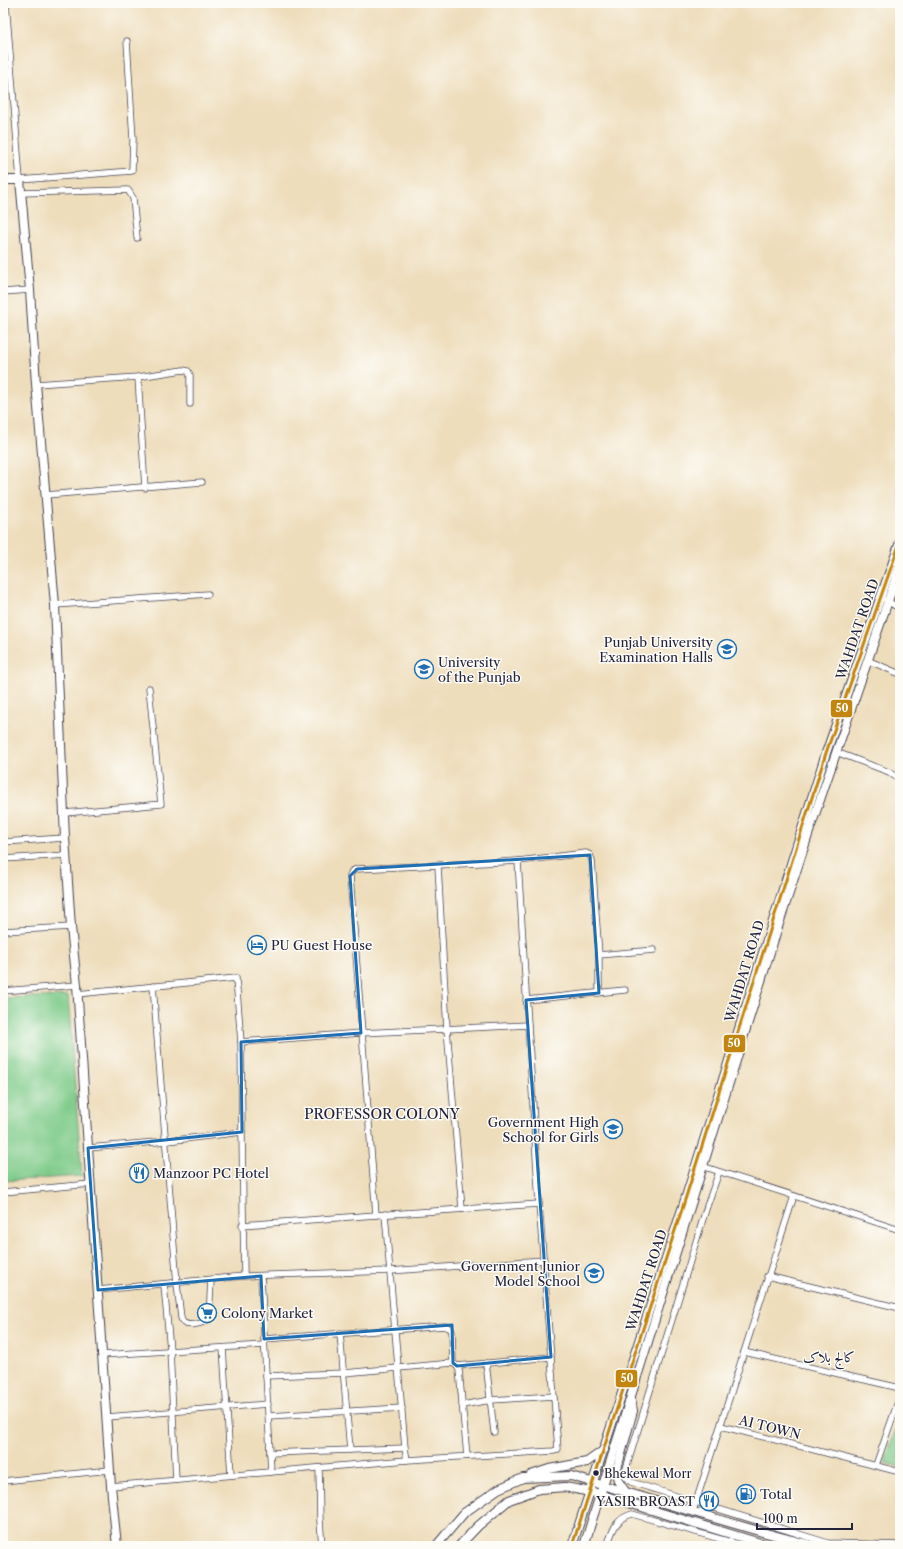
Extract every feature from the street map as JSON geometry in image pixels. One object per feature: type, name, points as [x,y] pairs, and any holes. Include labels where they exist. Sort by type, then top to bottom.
[{"type":"main road","points":[[3,180],[20,180],[30,290],[36,384],[55,606],[65,838],[71,927],[91,1184],[110,1470],[117,1546]]},
{"type":"main road","name":"WAHDAT ROAD","points":[[584,1546],[604,1485],[669,1261],[823,761],[900,542]]},
{"type":"main road","name":"WAHDAT ROAD","points":[[572,1546],[702,1166],[778,926],[900,566]]},
{"type":"main road","points":[[625,1491],[618,1481],[616,1472],[633,1411],[631,1394]]},
{"type":"main road","points":[[436,1546],[464,1513],[498,1489],[549,1468],[588,1462],[604,1450]]},
{"type":"main road","points":[[523,1478],[571,1476],[594,1481],[762,1532],[815,1546]]},
{"type":"main road","points":[[459,1546],[478,1526],[509,1500],[539,1489],[565,1487],[600,1495],[660,1517],[770,1546]]},
{"type":"main road","points":[[758,1543],[762,1532]]},
{"type":"street","points":[[6,3],[20,180],[132,171],[133,139],[127,41]]},
{"type":"street","points":[[21,193],[128,190],[134,198],[137,238]]},
{"type":"street","points":[[3,292],[30,290]]},
{"type":"street","points":[[36,384],[138,377],[183,370],[188,371],[190,375],[190,404]]},
{"type":"street","points":[[138,377],[146,488]]},
{"type":"street","points":[[46,495],[146,488],[202,482]]},
{"type":"street","points":[[55,606],[208,594]]},
{"type":"street","points":[[880,598],[888,601],[900,609]]},
{"type":"street","points":[[867,660],[900,674]]},
{"type":"street","points":[[65,813],[161,804],[150,688]]},
{"type":"street","points":[[836,752],[889,772],[900,780]]},
{"type":"street","points":[[3,842],[65,838]]},
{"type":"street","points":[[376,1214],[350,876],[352,871],[518,861],[586,853],[590,855],[592,860],[599,955],[599,993]]},
{"type":"street","points":[[3,859],[67,855]]},
{"type":"street","points":[[112,1486],[407,1460],[554,1451],[558,1449],[539,1204],[518,861]]},
{"type":"street","points":[[438,866],[447,1029],[462,1209]]},
{"type":"street","points":[[3,931],[71,927]]},
{"type":"street","points":[[599,955],[654,950]]},
{"type":"street","points":[[3,991],[77,990],[153,986],[236,978],[240,1042],[244,1276]]},
{"type":"street","points":[[153,986],[167,1141],[177,1284],[182,1322],[186,1324],[203,1323],[207,1321],[209,1318],[210,1280]]},
{"type":"street","points":[[526,1000],[625,990]]},
{"type":"street","points":[[240,1042],[361,1033],[528,1025]]},
{"type":"street","points":[[88,1148],[167,1141],[242,1132]]},
{"type":"street","points":[[702,1166],[900,1230]]},
{"type":"street","points":[[719,1172],[707,1206],[624,1475],[628,1481],[828,1543],[900,1545]]},
{"type":"street","points":[[3,1192],[91,1184]]},
{"type":"street","points":[[721,1426],[767,1276],[794,1196]]},
{"type":"street","points":[[242,1225],[376,1214],[539,1204]]},
{"type":"street","points":[[385,1214],[407,1460]]},
{"type":"street","points":[[98,1290],[177,1284],[244,1276],[390,1271],[544,1260]]},
{"type":"street","points":[[261,1276],[271,1472]]},
{"type":"street","points":[[767,1276],[900,1308]]},
{"type":"street","points":[[164,1285],[170,1350],[176,1480]]},
{"type":"street","points":[[264,1339],[395,1329],[448,1327],[452,1332],[455,1365],[459,1370],[467,1456]]},
{"type":"street","points":[[340,1333],[350,1450]]},
{"type":"street","points":[[102,1355],[264,1345]]},
{"type":"street","points":[[223,1348],[231,1475]]},
{"type":"street","points":[[744,1352],[900,1388]]},
{"type":"street","points":[[266,1376],[344,1373],[551,1357]]},
{"type":"street","points":[[486,1363],[494,1432]]},
{"type":"street","points":[[462,1406],[491,1400],[554,1396]]},
{"type":"street","points":[[876,1464],[900,1396]]},
{"type":"street","points":[[107,1417],[268,1404]]},
{"type":"street","points":[[268,1416],[402,1408]]},
{"type":"street","name":"AI TOWN","points":[[693,1511],[721,1426],[876,1464],[900,1472]]},
{"type":"street","points":[[270,1453],[405,1448]]},
{"type":"street","points":[[319,1468],[322,1546]]},
{"type":"street","points":[[3,1481],[110,1470]]},
{"type":"street","points":[[607,1546],[616,1524],[625,1516],[632,1514],[660,1517],[745,1546]]},
{"type":"highlighted area","points":[[590,855],[599,993],[526,1000],[551,1357],[457,1366],[453,1363],[452,1325],[264,1339],[261,1276],[98,1290],[88,1148],[242,1132],[241,1042],[361,1033],[350,876],[357,869]]},
{"type":"green space","points":[[68,996],[82,1176],[3,1181],[3,998]]},
{"type":"green space","points":[[900,1414],[900,1467],[885,1463]]},
{"type":"transit line","name":"50","points":[[572,1546],[684,1203],[826,753],[900,542]]},
{"type":"place","name":"Punjab University Examination Halls","points":[[727,649]]},
{"type":"place","name":"University of the Punjab","points":[[424,669]]},
{"type":"place","name":"PU Guest House","points":[[257,945]]},
{"type":"place","name":"Government High School for Girls","points":[[613,1129]]},
{"type":"place","name":"Manzoor PC Hotel","points":[[139,1173]]},
{"type":"place","name":"Government Junior Model School","points":[[594,1273]]},
{"type":"place","name":"Colony Market","points":[[207,1313]]},
{"type":"place","name":"Bhekewal Morr","points":[[596,1473]]},
{"type":"place","name":"Total","points":[[746,1494]]},
{"type":"place","name":"YASIR BROAST","points":[[709,1501]]},
{"type":"district","name":"PROFESSOR COLONY","points":[[382,1114]]},
{"type":"district","name":"کالج بلاک","points":[[829,1357]]}]
